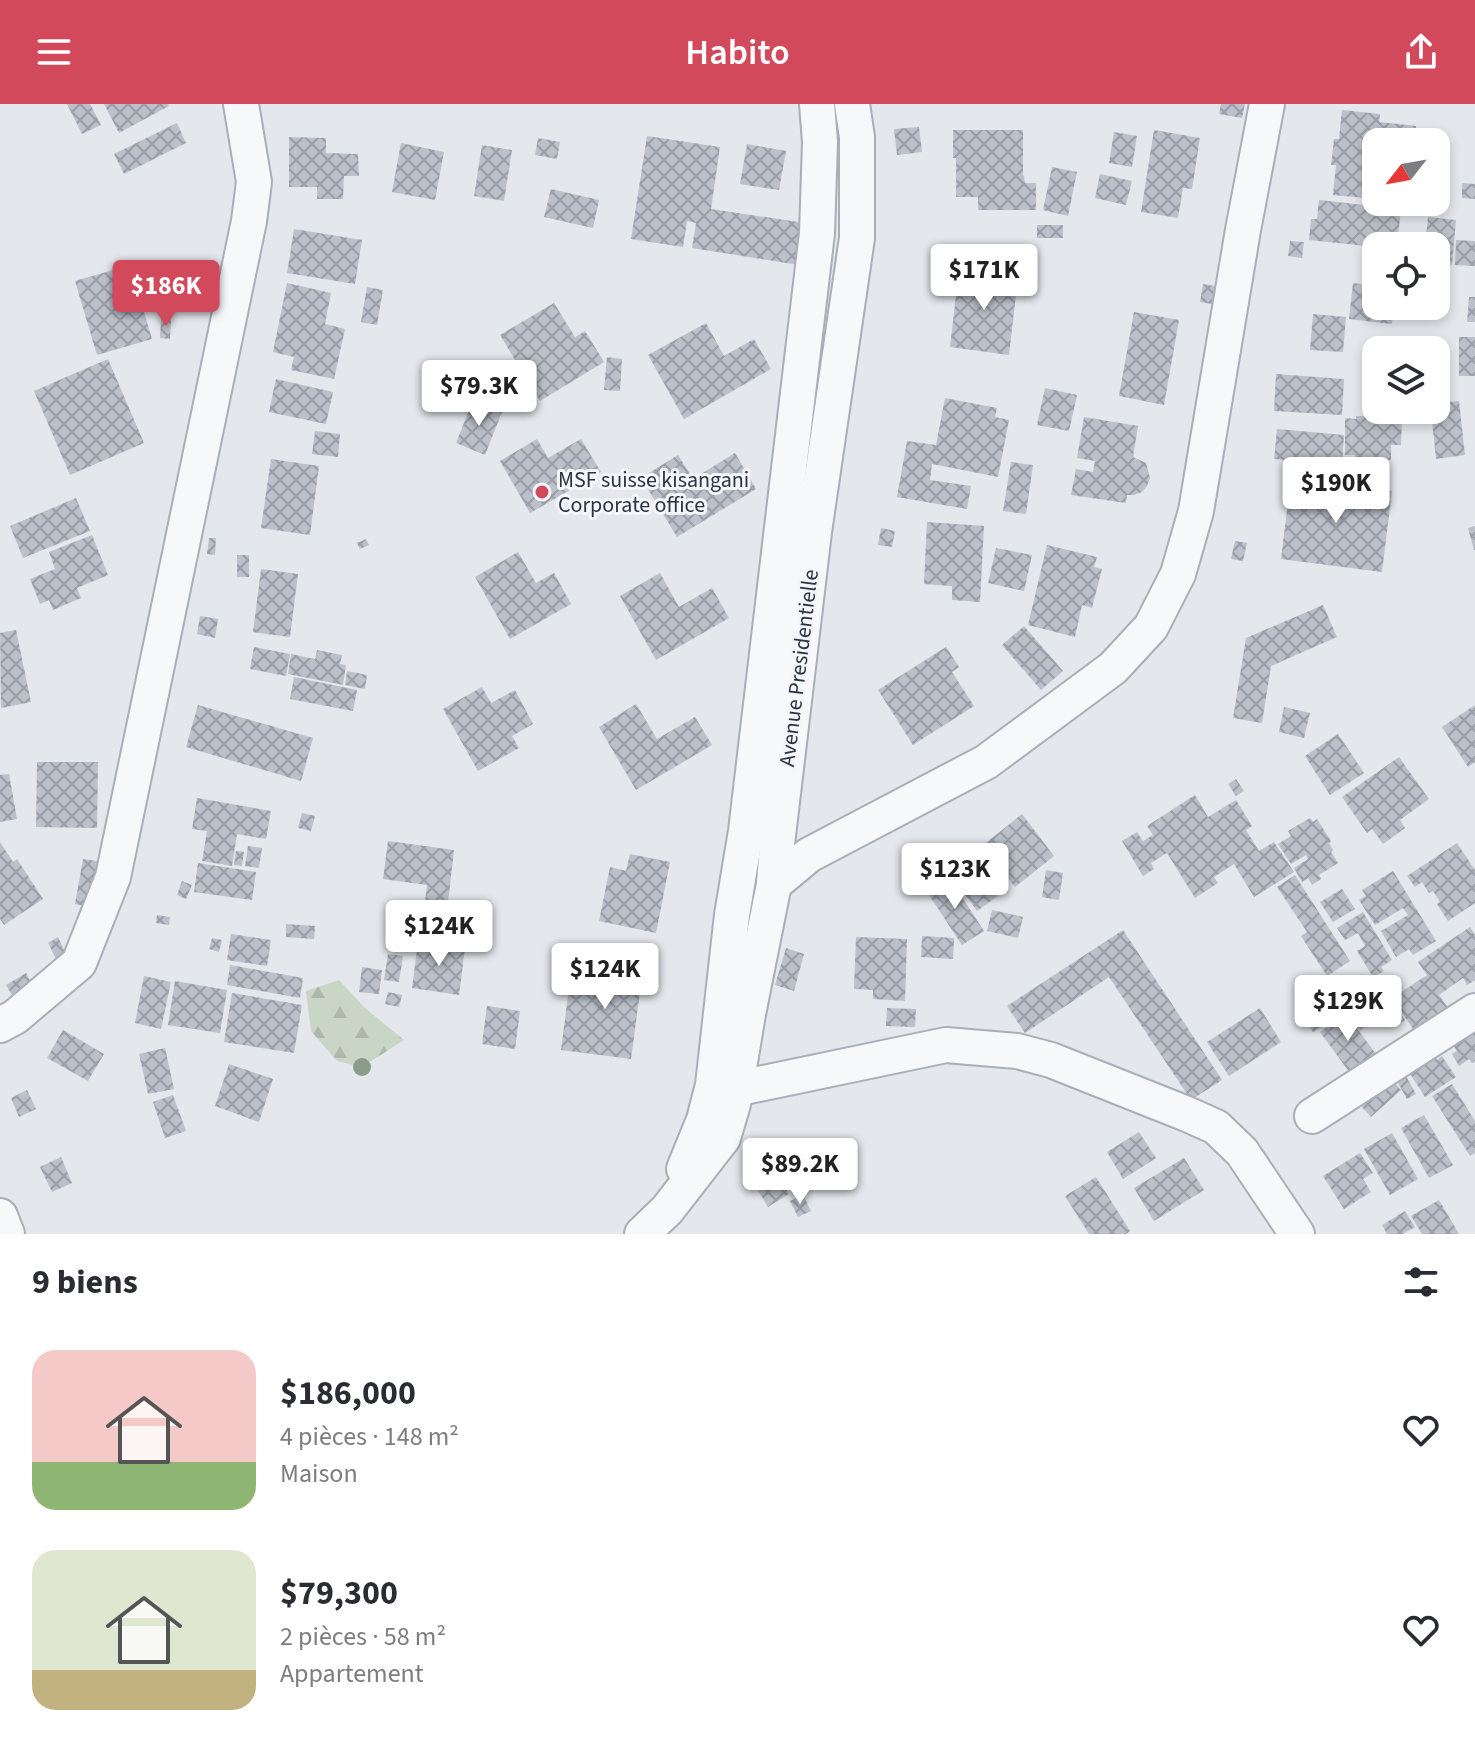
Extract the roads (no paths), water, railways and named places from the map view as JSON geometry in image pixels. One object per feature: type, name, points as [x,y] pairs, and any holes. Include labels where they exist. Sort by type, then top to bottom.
[{"type":"street","points":[[0,1025],[15,1017],[79,963],[113,877],[249,221],[254,182],[241,104]]},
{"type":"street","name":"Avenue Presidentielle","points":[[642,1234],[667,1210],[723,1138],[733,1104],[774,884],[761,838],[817,233],[820,142],[817,104]]},
{"type":"street","name":"Avenue Presidentielle","points":[[667,1210],[704,1120],[713,1085],[732,915],[761,838],[814,532],[857,238],[857,137],[852,104]]},
{"type":"street","points":[[774,884],[809,855],[986,762],[1113,668],[1151,627],[1178,574],[1196,511],[1267,104]]},
{"type":"street","points":[[817,233],[857,238]]},
{"type":"street","points":[[1312,1116],[1475,1011]]},
{"type":"street","points":[[735,1089],[946,1045],[1017,1051],[1051,1060],[1216,1127],[1242,1152],[1297,1234]]},
{"type":"street","points":[[0,1216],[7,1234]]},
{"type":"place","name":"MSF suisse kisangani Corporate office","points":[[542,492]]}]
